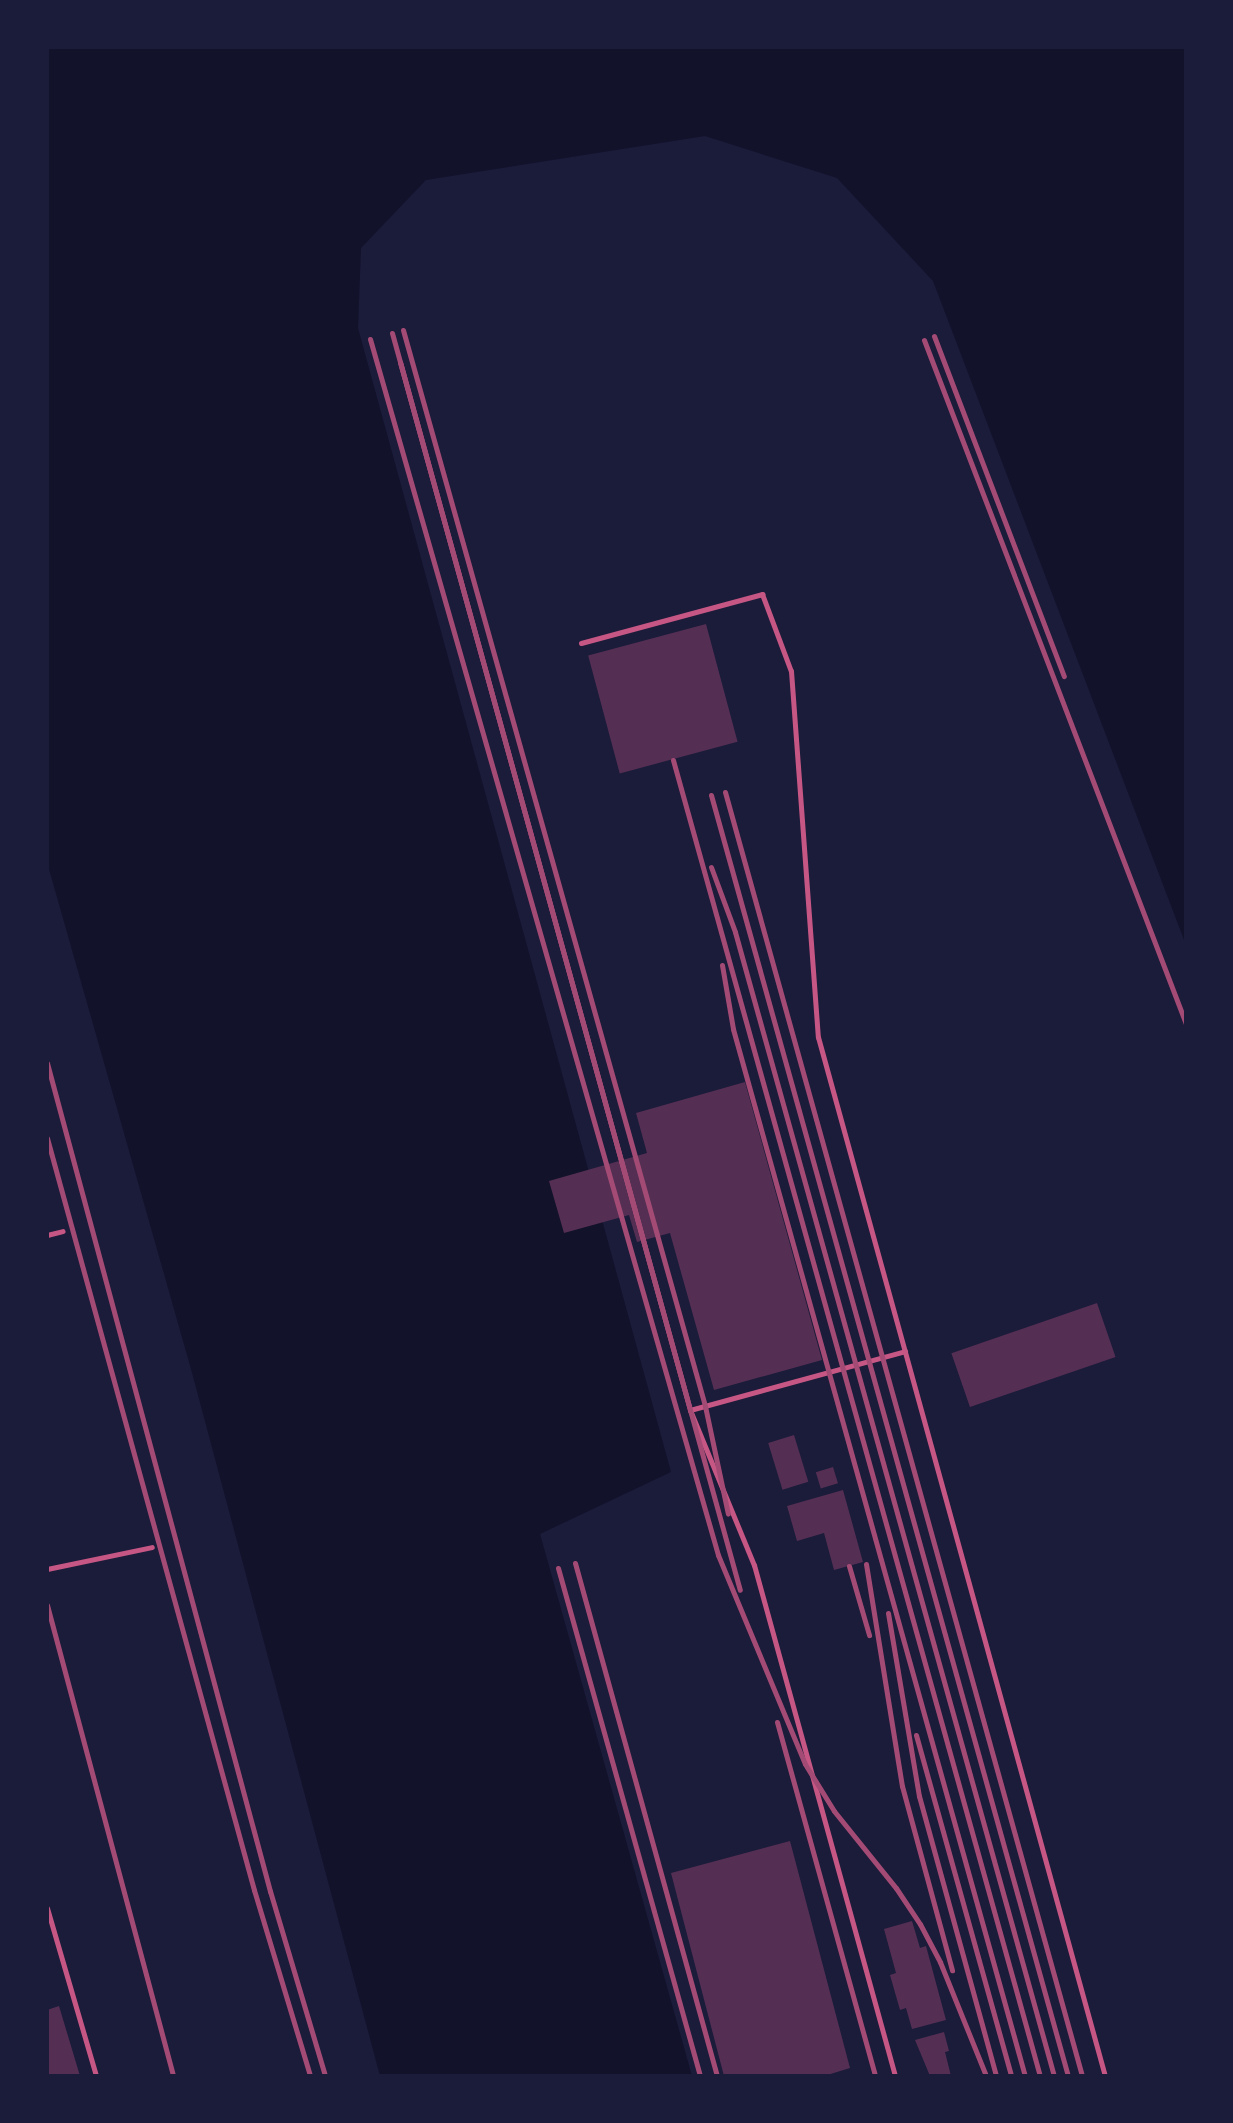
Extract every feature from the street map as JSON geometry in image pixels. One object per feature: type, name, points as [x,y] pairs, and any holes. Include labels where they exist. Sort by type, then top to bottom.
[{"type":"lane","points":[[400,362],[690,1410],[754,1565],[895,2076]]},
{"type":"lane","points":[[580,643],[762,594],[791,671],[818,1037],[1105,2076]]},
{"type":"lane","points":[[47,1235],[63,1231]]},
{"type":"lane","points":[[690,1410],[905,1351]]},
{"type":"lane","points":[[47,1569],[152,1547]]},
{"type":"lane","points":[[47,1908],[96,2076]]},
{"type":"shaded area","points":[[47,47],[1186,47],[1186,945],[933,281],[837,178],[705,136],[426,180],[361,248],[358,328],[671,1472],[540,1534],[692,2076],[380,2076],[191,1369],[47,862]]},
{"type":"building","points":[[706,624],[738,742],[620,773],[588,656]]},
{"type":"building","points":[[745,1082],[822,1360],[714,1390],[670,1233],[637,1242],[629,1215],[564,1233],[549,1181],[647,1153],[636,1113]]},
{"type":"building","points":[[1097,1303],[1116,1357],[970,1407],[951,1353]]},
{"type":"building","points":[[794,1435],[808,1482],[783,1490],[768,1443]]},
{"type":"building","points":[[833,1467],[838,1483],[821,1489],[816,1472]]},
{"type":"building","points":[[843,1490],[863,1562],[834,1570],[824,1533],[797,1541],[787,1506]]},
{"type":"building","points":[[790,1841],[850,2068],[824,2076],[724,2076],[671,1873]]},
{"type":"building","points":[[912,1921],[920,1948],[926,1946],[946,2020],[912,2029],[906,2008],[900,2010],[890,1975],[896,1973],[884,1929]]},
{"type":"building","points":[[59,2006],[80,2076],[47,2076],[47,2010]]},
{"type":"building","points":[[944,2032],[949,2051],[945,2052],[951,2076],[930,2076],[915,2040]]},
{"type":"railway","points":[[403,330],[705,1406],[728,1514]]},
{"type":"railway","points":[[392,333],[740,1590]]},
{"type":"railway","points":[[934,336],[1064,676]]},
{"type":"railway","points":[[370,339],[718,1555],[805,1764],[834,1811],[896,1888],[920,1924],[940,1962],[986,2076]]},
{"type":"railway","points":[[924,340],[1186,1024]]},
{"type":"railway","points":[[673,760],[1040,2076]]},
{"type":"railway","points":[[725,792],[1082,2076]]},
{"type":"railway","points":[[711,795],[1068,2076]]},
{"type":"railway","points":[[711,867],[735,932],[1054,2076]]},
{"type":"railway","points":[[722,965],[733,1029],[1025,2076]]},
{"type":"railway","points":[[47,1063],[270,1891],[325,2076]]},
{"type":"railway","points":[[47,1138],[254,1890],[310,2076]]},
{"type":"railway","points":[[575,1563],[717,2076]]},
{"type":"railway","points":[[866,1564],[902,1786],[952,1970]]},
{"type":"railway","points":[[849,1566],[869,1635]]},
{"type":"railway","points":[[558,1568],[700,2076]]},
{"type":"railway","points":[[47,1605],[173,2076]]},
{"type":"railway","points":[[888,1613],[919,1796],[996,2076]]},
{"type":"railway","points":[[777,1722],[875,2076]]},
{"type":"railway","points":[[916,1735],[1011,2076]]}]
